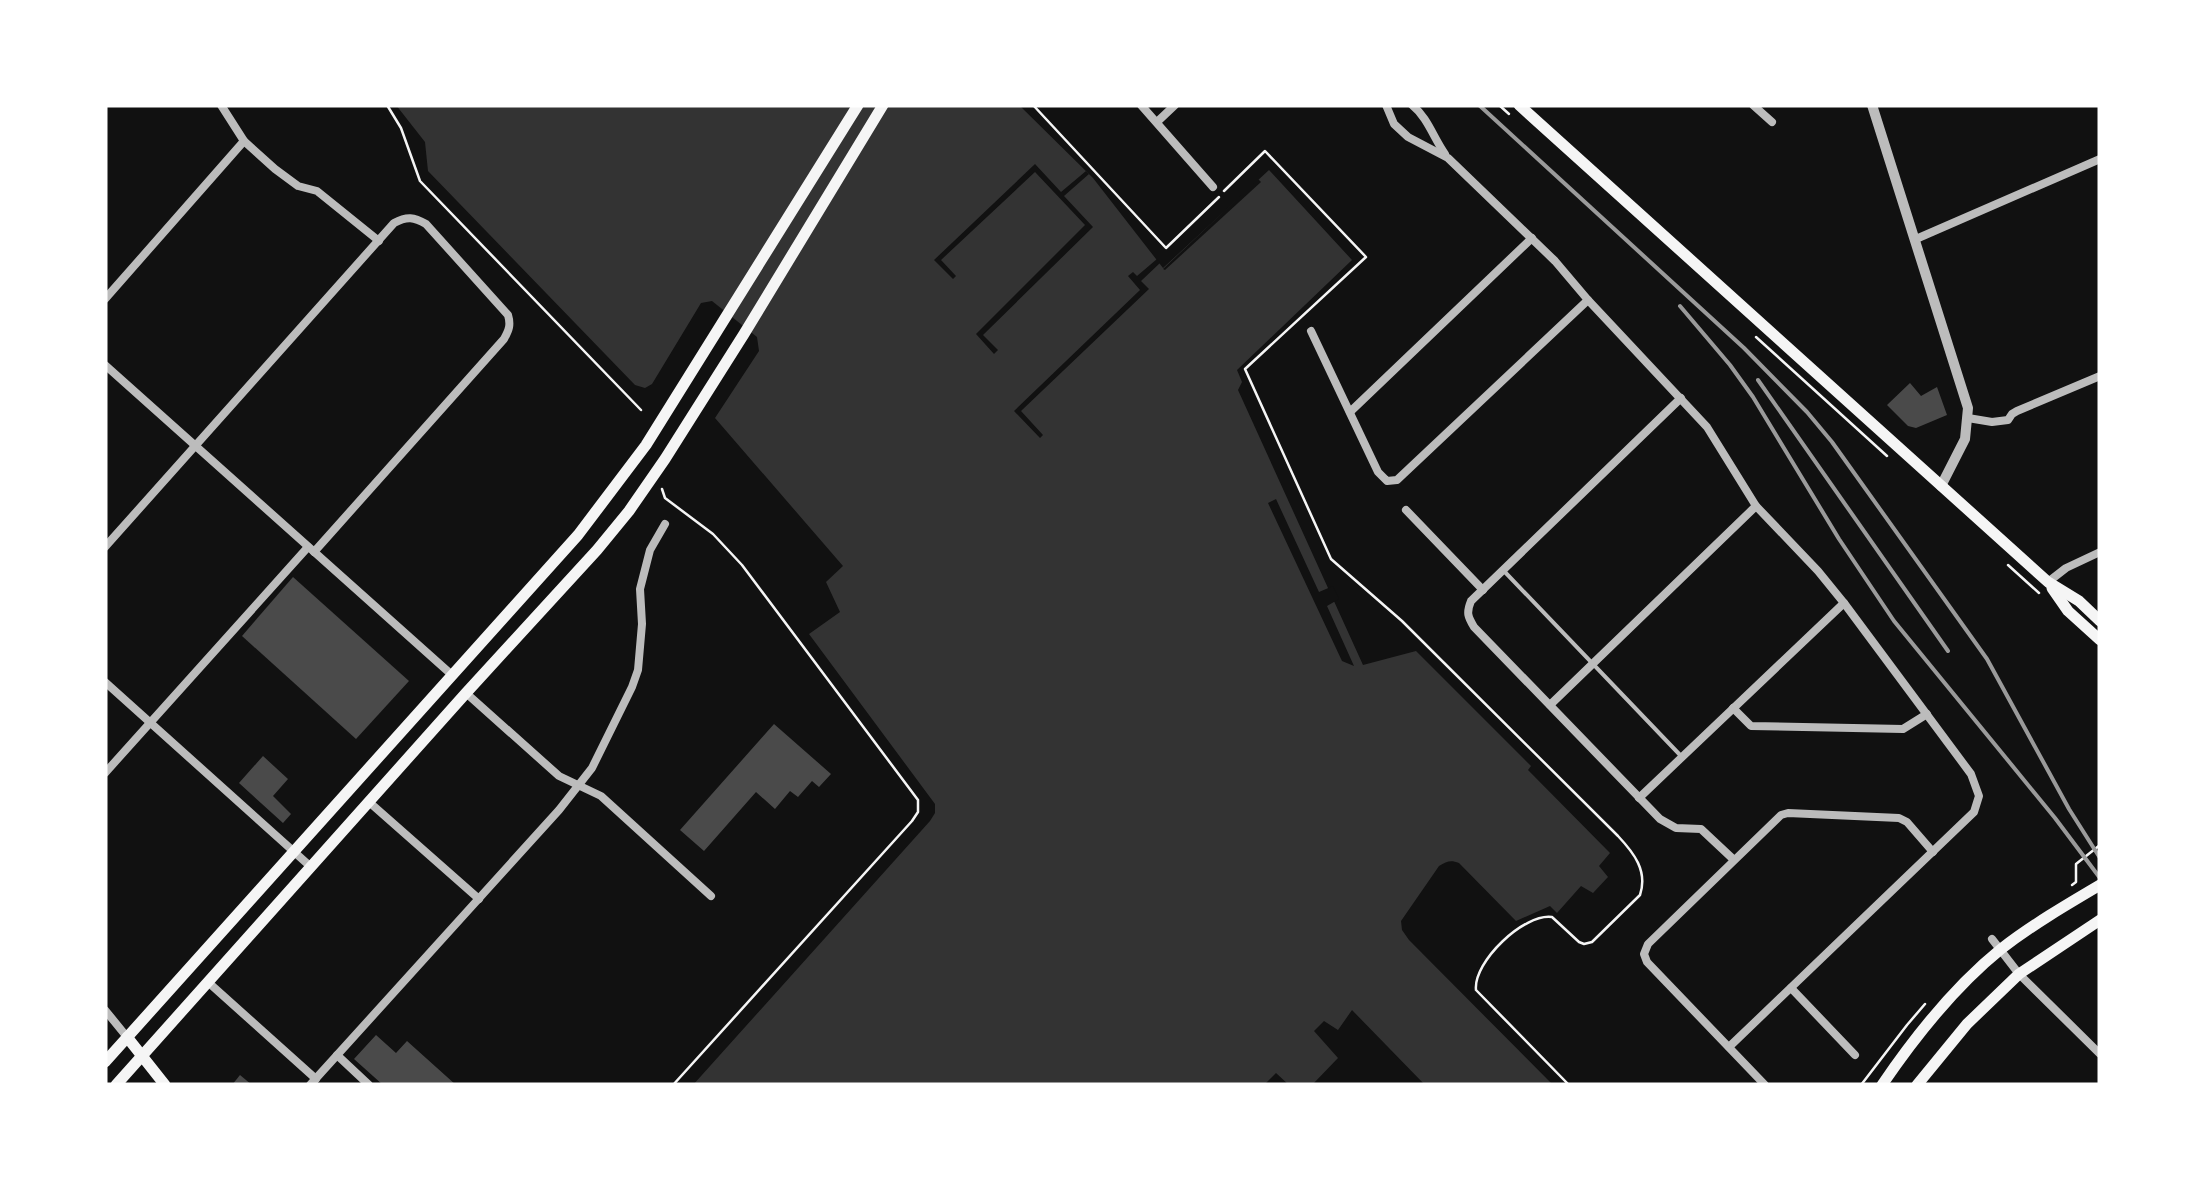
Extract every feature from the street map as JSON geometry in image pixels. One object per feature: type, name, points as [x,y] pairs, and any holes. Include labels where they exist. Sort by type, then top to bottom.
[{"type":"main road","points":[[105,1062],[578,535],[628,471],[858,105]]},
{"type":"main road","points":[[116,1085],[629,511],[744,334],[883,105]]},
{"type":"main road","points":[[1519,105],[2048,582],[2100,621]]},
{"type":"main road","points":[[2048,582],[2068,611],[2100,640]]},
{"type":"main road","points":[[452,675],[466,694]]},
{"type":"main road","points":[[1882,1085],[1911,1042],[1996,945],[2100,886]]},
{"type":"main road","points":[[1917,1085],[1967,1024],[2019,974],[2100,920]]},
{"type":"main road","points":[[127,1037],[165,1085]]},
{"type":"street","points":[[220,105],[244,141],[298,186],[317,191],[378,241]]},
{"type":"street","points":[[1141,105],[1213,187]]},
{"type":"street","points":[[1157,122],[1175,105]]},
{"type":"street","points":[[1386,105],[1394,124],[1408,137],[1448,158]]},
{"type":"street","points":[[1412,105],[1427,119],[1448,158],[1555,261],[1706,427],[1756,506],[1844,602],[1972,774],[1979,796],[1974,812],[1729,1047]]},
{"type":"street","points":[[1752,105],[1772,122]]},
{"type":"street","points":[[1872,105],[1966,396],[1965,439],[1941,486]]},
{"type":"street","points":[[105,299],[244,141]]},
{"type":"street","points":[[1916,240],[2100,158]]},
{"type":"street","points":[[105,547],[394,223],[404,217],[426,224],[508,315],[510,324],[504,338],[105,773]]},
{"type":"street","points":[[1350,412],[1532,238]]},
{"type":"street","points":[[1311,331],[1378,472],[1387,480],[1397,480],[1588,300]]},
{"type":"street","points":[[105,365],[452,675]]},
{"type":"street","points":[[1968,418],[2008,420],[2017,410],[2100,376]]},
{"type":"street","points":[[1680,398],[1467,610],[1474,627],[1660,819],[1676,828],[1701,830],[1734,860]]},
{"type":"street","points":[[1550,705],[1756,506]]},
{"type":"street","points":[[1406,510],[1483,590]]},
{"type":"street","points":[[209,982],[313,1082],[592,768],[638,670],[640,589],[650,550],[665,524]]},
{"type":"street","points":[[2048,582],[2066,568],[2100,552]]},
{"type":"street","points":[[1640,798],[1844,602]]},
{"type":"street","points":[[105,682],[312,867]]},
{"type":"street","points":[[466,694],[559,776],[601,796],[712,896]]},
{"type":"street","points":[[1733,708],[1751,726],[1903,729],[1927,714]]},
{"type":"street","points":[[369,802],[478,898]]},
{"type":"street","points":[[1765,1085],[1647,962],[1644,954],[1648,944],[1781,815],[1898,818],[1907,822],[1934,852]]},
{"type":"street","points":[[1996,945],[2019,974],[2100,1054]]},
{"type":"street","points":[[1790,988],[1855,1055]]},
{"type":"street","points":[[105,1010],[127,1037]]},
{"type":"street","points":[[337,1055],[369,1085]]},
{"type":"lane","points":[[1503,570],[1682,758]]},
{"type":"path","points":[[387,105],[401,128],[420,181],[641,410]]},
{"type":"path","points":[[1033,105],[1166,248],[1266,151],[1366,257],[1245,370],[1331,560],[1402,621],[1618,836],[1638,862],[1643,877],[1640,895],[1592,942],[1579,942],[1552,918],[1537,918],[1518,928],[1478,972],[1476,990],[1570,1085]]},
{"type":"path","points":[[1828,404],[1846,421]]},
{"type":"path","points":[[658,478],[665,498],[714,534],[742,564],[918,800],[918,812],[912,821],[673,1085]]},
{"type":"path","points":[[1862,1085],[1925,1004],[1930,1009]]},
{"type":"shaded area","points":[[396,105],[1019,105],[1093,178],[1163,268],[1269,170],[1352,260],[1237,370],[1242,382],[1238,390],[1363,665],[1416,651],[1531,766],[1528,770],[1610,853],[1599,866],[1608,877],[1593,893],[1581,886],[1557,913],[1550,906],[1516,921],[1459,863],[1447,862],[1439,866],[1401,921],[1409,940],[1553,1085],[1425,1085],[1352,1010],[1338,1030],[1324,1021],[1314,1031],[1338,1058],[1312,1085],[1289,1085],[1276,1073],[1264,1085],[693,1085],[930,821],[935,804],[809,634],[840,612],[826,582],[843,566],[715,418],[759,351],[757,337],[712,301],[701,303],[652,384],[645,388],[635,385],[428,171],[425,142]]},
{"type":"pier","points":[[1035,164],[1061,192],[1086,171],[1089,174],[1064,196],[1093,227],[983,335],[998,350],[994,354],[976,334],[1085,225],[1035,172],[941,260],[956,276],[953,279],[934,260]]},
{"type":"pier","points":[[1258,179],[1261,182],[1163,269]]},
{"type":"pier","points":[[1157,259],[1160,263],[1141,281],[1149,289],[1021,411],[1043,435],[1040,438],[1014,411],[1140,290],[1128,276],[1133,272],[1137,276]]},
{"type":"pier","points":[[1276,499],[1319,592],[1333,586],[1339,599],[1327,606],[1354,666],[1342,661],[1268,503]]},
{"type":"building","points":[[1910,383],[1921,396],[1937,387],[1947,415],[1916,428],[1908,426],[1887,405]]},
{"type":"building","points":[[293,577],[409,681],[356,739],[242,636]]},
{"type":"building","points":[[774,724],[831,774],[819,787],[812,781],[798,797],[790,791],[775,809],[756,792],[704,851],[680,830]]},
{"type":"building","points":[[263,756],[288,779],[273,796],[291,814],[283,823],[239,783]]},
{"type":"building","points":[[376,1035],[396,1053],[407,1041],[456,1085],[383,1085],[354,1059]]},
{"type":"building","points":[[240,1075],[252,1085],[232,1085]]},
{"type":"railway","points":[[1479,105],[1744,348],[1832,442],[1987,659],[2100,858]]},
{"type":"railway","points":[[1680,306],[1753,397],[1894,621],[2100,878]]},
{"type":"railway","points":[[1758,380],[1948,651]]}]
